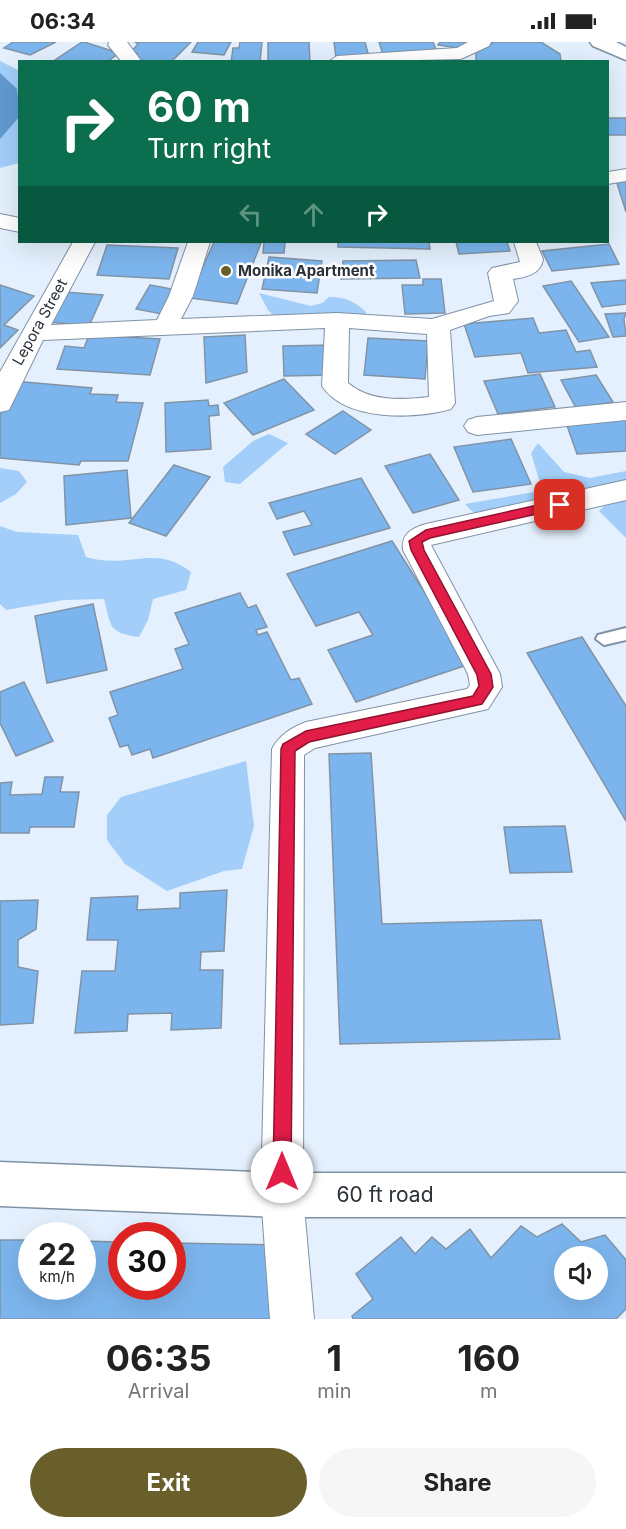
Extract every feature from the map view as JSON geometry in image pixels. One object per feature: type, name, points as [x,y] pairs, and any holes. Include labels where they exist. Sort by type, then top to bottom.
[{"type":"street","points":[[387,60],[463,57],[482,42]]},
{"type":"street","points":[[600,42],[626,54]]},
{"type":"street","points":[[112,43],[131,60]]},
{"type":"street","points":[[609,178],[626,175]]},
{"type":"street","points":[[0,221],[18,225]]},
{"type":"street","name":"Lepora Street","points":[[0,404],[8,363],[34,333],[83,243]]},
{"type":"street","points":[[165,327],[181,296],[200,243]]},
{"type":"street","points":[[34,333],[336,320],[434,327],[486,309],[501,308],[506,301],[500,273],[521,271],[531,265],[532,259],[525,243]]},
{"type":"street","points":[[336,320],[335,386],[340,392],[369,404],[426,406],[442,403],[439,331],[434,327]]},
{"type":"street","points":[[477,426],[626,411]]},
{"type":"street","points":[[292,1319],[282,1196],[288,749],[306,736],[477,700],[486,687],[484,674],[417,550],[416,541],[426,534],[626,490]]},
{"type":"street","name":"60 ft road","points":[[0,1184],[282,1196],[626,1195]]},
{"type":"lane","points":[[603,639],[626,633]]},
{"type":"shaded area","points":[[0,61],[18,70],[18,163],[0,168]]},
{"type":"shaded area","points":[[0,73],[17,89],[18,118],[0,139]]},
{"type":"shaded area","points":[[259,293],[311,306],[322,303],[329,297],[344,299],[353,302],[366,312],[365,321],[346,329],[284,327],[268,310]]},
{"type":"shaded area","points":[[269,434],[288,443],[240,484],[225,482],[223,467],[253,441]]},
{"type":"shaded area","points":[[538,443],[564,472],[590,478],[626,471],[626,483],[476,515],[465,504],[534,492],[540,483],[531,453]]},
{"type":"shaded area","points":[[0,468],[19,471],[27,482],[16,494],[0,503]]},
{"type":"shaded area","points":[[626,500],[626,538],[599,511],[606,504]]},
{"type":"shaded area","points":[[0,526],[17,532],[78,535],[86,557],[101,560],[165,559],[191,572],[186,590],[153,599],[148,620],[139,637],[121,633],[113,627],[104,599],[64,600],[6,610],[0,604]]},
{"type":"shaded area","points":[[246,761],[254,826],[242,869],[224,871],[167,891],[125,864],[107,840],[107,815],[121,797]]},
{"type":"building","points":[[13,42],[56,42],[30,55],[4,48]]},
{"type":"building","points":[[82,42],[119,53],[110,60],[55,60]]},
{"type":"building","points":[[135,42],[191,42],[173,60],[142,60],[132,57],[137,53],[131,52],[138,44]]},
{"type":"building","points":[[198,42],[231,42],[224,55],[192,52]]},
{"type":"building","points":[[240,42],[262,42],[260,60],[231,60],[233,48],[239,48]]},
{"type":"building","points":[[268,42],[309,42],[310,60],[268,60]]},
{"type":"building","points":[[334,42],[365,42],[369,57],[336,58]]},
{"type":"building","points":[[379,42],[433,42],[437,52],[383,55]]},
{"type":"building","points":[[440,42],[471,42],[458,48],[438,45]]},
{"type":"building","points":[[494,42],[541,42],[560,54],[561,60],[476,60],[476,51]]},
{"type":"building","points":[[609,118],[626,118],[626,135],[609,135]]},
{"type":"building","points":[[616,180],[626,180],[626,212]]},
{"type":"building","name":"Monika Apartment","points":[[214,243],[261,243],[237,304],[189,298]]},
{"type":"building","points":[[264,243],[285,243],[284,253],[263,253]]},
{"type":"building","points":[[338,243],[429,243],[430,249],[338,247]]},
{"type":"building","points":[[456,243],[507,243],[510,251],[459,254]]},
{"type":"building","points":[[609,244],[619,264],[552,271],[542,251]]},
{"type":"building","points":[[107,245],[178,248],[169,279],[97,275]]},
{"type":"building","points":[[269,257],[322,261],[317,293],[262,289]]},
{"type":"building","points":[[416,260],[420,278],[341,279],[343,261]]},
{"type":"building","points":[[423,279],[441,279],[445,313],[405,314],[402,285],[423,285]]},
{"type":"building","points":[[626,280],[626,304],[602,307],[591,283]]},
{"type":"building","points":[[571,281],[609,337],[579,342],[543,286]]},
{"type":"building","points":[[0,285],[34,296],[4,325],[18,330],[0,348]]},
{"type":"building","points":[[150,285],[177,290],[162,314],[136,309]]},
{"type":"building","points":[[64,292],[103,295],[89,326],[50,322]]},
{"type":"building","points":[[626,313],[624,319],[626,336],[613,337],[605,314]]},
{"type":"building","points":[[533,318],[539,333],[566,330],[576,352],[590,350],[597,367],[528,373],[521,353],[475,357],[464,324]]},
{"type":"building","points":[[89,335],[160,339],[150,375],[57,369],[65,346],[84,348]]},
{"type":"building","points":[[245,335],[247,372],[206,383],[204,337]]},
{"type":"building","points":[[368,338],[428,341],[425,379],[364,375]]},
{"type":"building","points":[[332,345],[334,375],[284,376],[283,346]]},
{"type":"building","points":[[540,374],[555,407],[498,414],[484,381]]},
{"type":"building","points":[[596,375],[613,402],[576,408],[561,380]]},
{"type":"building","points":[[284,379],[314,410],[253,435],[224,403]]},
{"type":"building","points":[[13,381],[92,388],[90,394],[118,395],[116,402],[143,403],[128,461],[81,461],[79,465],[0,458],[0,415]]},
{"type":"building","points":[[208,400],[209,406],[218,405],[219,415],[209,416],[211,449],[166,452],[165,403]]},
{"type":"building","points":[[343,411],[371,430],[335,454],[306,434]]},
{"type":"building","points":[[626,416],[626,451],[577,454],[565,420]]},
{"type":"building","points":[[511,439],[531,484],[473,492],[454,447]]},
{"type":"building","points":[[430,454],[459,500],[413,513],[385,466]]},
{"type":"building","points":[[174,465],[210,477],[166,536],[129,523]]},
{"type":"building","points":[[127,470],[131,518],[66,525],[64,476]]},
{"type":"building","points":[[361,478],[390,528],[294,555],[283,532],[312,525],[304,511],[277,519],[269,503]]},
{"type":"building","points":[[392,541],[470,664],[356,702],[328,650],[373,635],[359,612],[316,626],[287,574]]},
{"type":"building","points":[[240,593],[248,608],[256,605],[267,627],[256,630],[258,635],[267,632],[291,680],[299,678],[312,704],[153,758],[150,749],[132,755],[128,745],[120,747],[109,718],[118,715],[110,692],[183,669],[175,649],[189,644],[175,613]]},
{"type":"building","points":[[93,604],[107,670],[47,683],[35,616]]},
{"type":"building","points":[[582,637],[626,706],[626,821],[527,653]]},
{"type":"building","points":[[24,682],[53,741],[16,756],[0,723],[0,692]]},
{"type":"building","points":[[371,753],[382,924],[541,920],[560,1039],[340,1044],[329,754]]},
{"type":"building","points":[[45,777],[63,777],[60,792],[79,792],[74,827],[30,827],[29,833],[0,833],[0,783],[12,782],[10,795],[42,794]]},
{"type":"building","points":[[565,826],[572,872],[510,873],[504,827]]},
{"type":"building","points":[[227,890],[224,951],[201,952],[200,970],[223,970],[221,1028],[171,1030],[172,1013],[128,1014],[127,1031],[75,1033],[82,971],[115,971],[118,940],[87,940],[91,898],[138,896],[137,910],[180,908],[180,893]]},
{"type":"building","points":[[38,900],[36,929],[18,940],[18,967],[38,971],[33,1023],[0,1025],[0,901]]},
{"type":"building","points":[[562,1224],[581,1242],[605,1235],[626,1260],[626,1309],[616,1319],[353,1319],[352,1316],[373,1299],[356,1274],[401,1237],[415,1254],[432,1237],[446,1249],[470,1229],[491,1258],[521,1226],[537,1237]]},
{"type":"building","points":[[0,1240],[18,1240],[18,1300],[96,1300],[96,1241],[108,1242],[108,1300],[186,1300],[186,1243],[279,1245],[276,1319],[0,1319]]},
{"type":"place","name":"Monika Apartment","points":[[226,271]]},
{"type":"route","points":[[282,1172],[288,749],[306,736],[477,700],[486,687],[484,674],[417,550],[416,541],[426,534],[560,505]]}]
